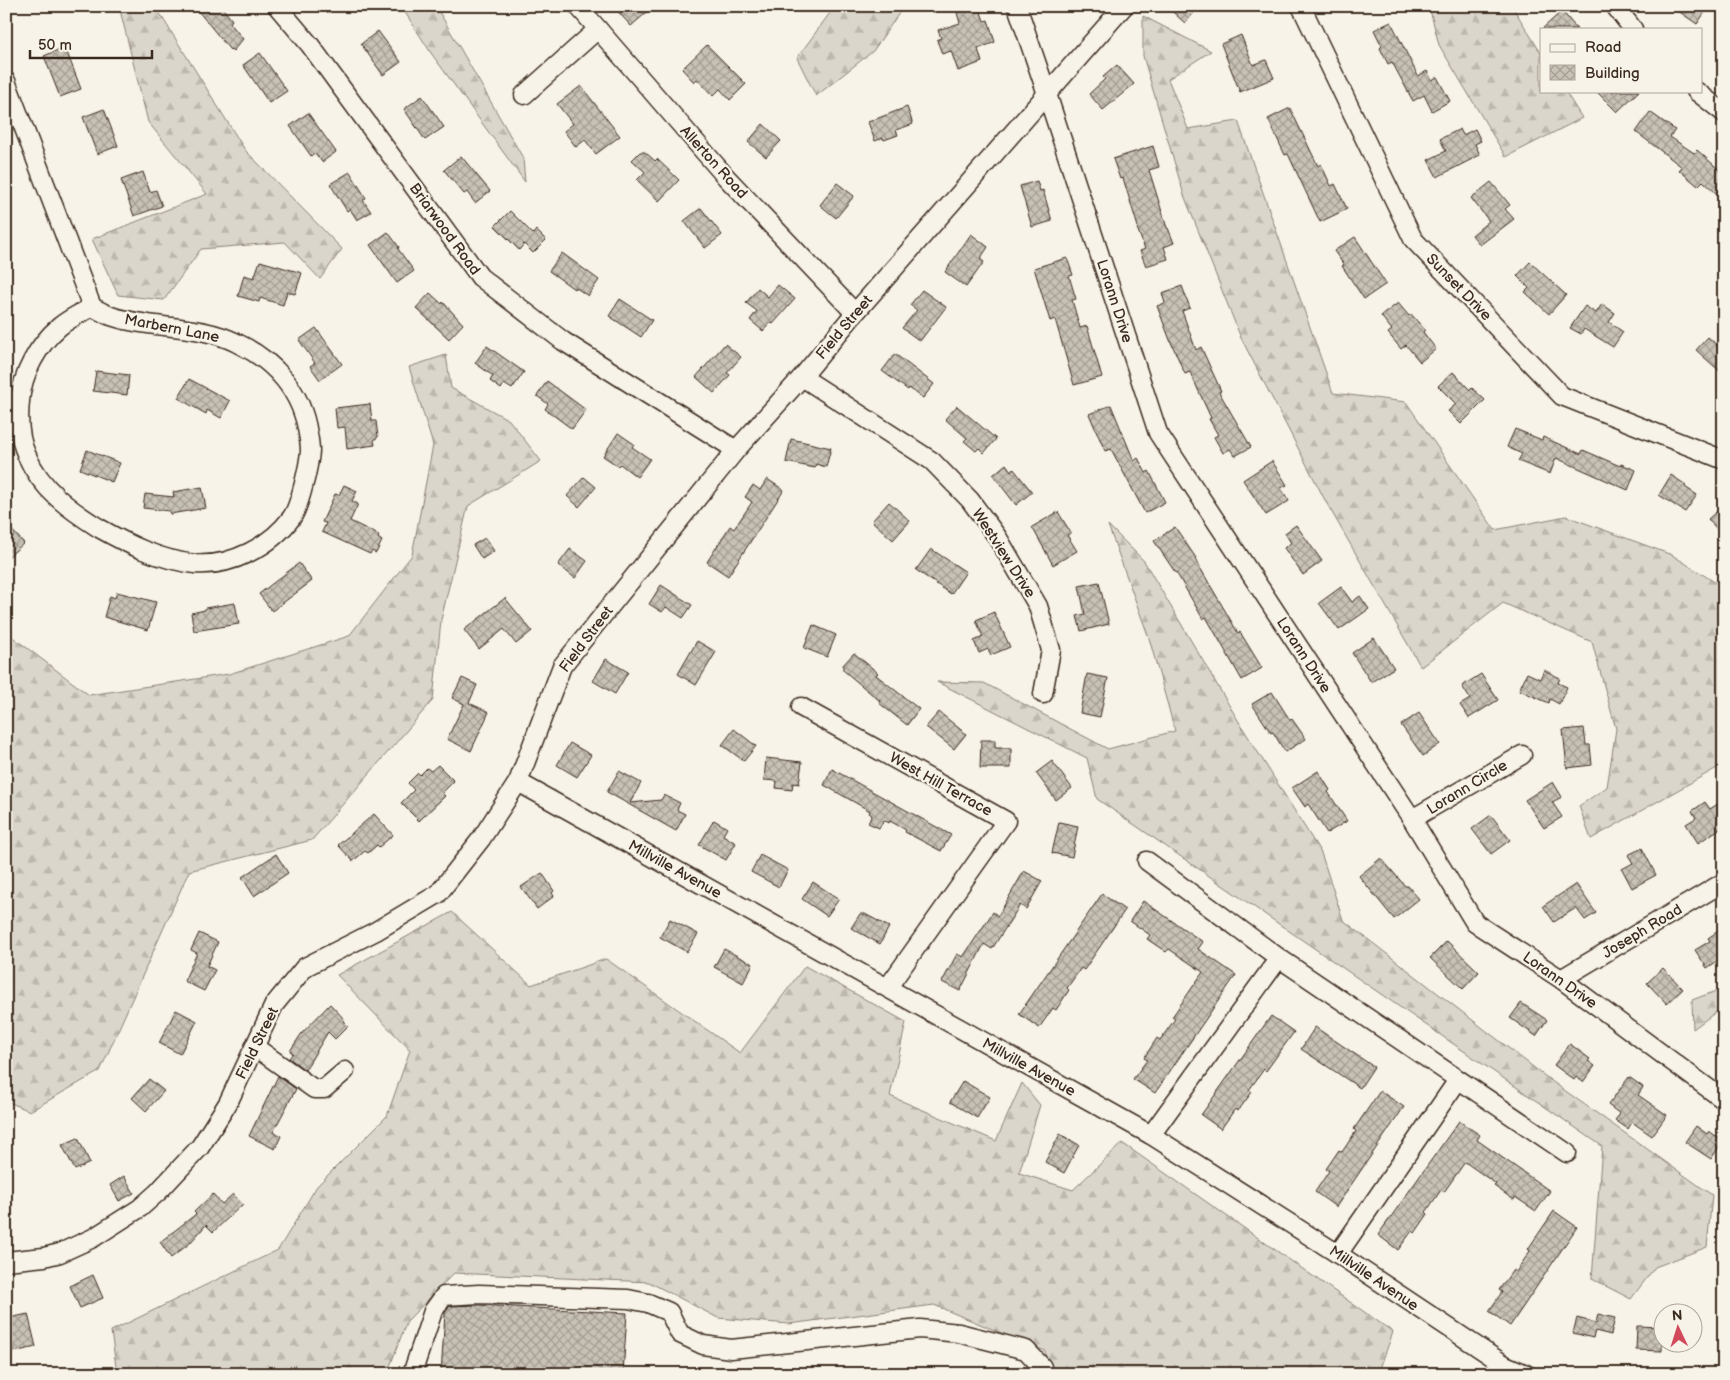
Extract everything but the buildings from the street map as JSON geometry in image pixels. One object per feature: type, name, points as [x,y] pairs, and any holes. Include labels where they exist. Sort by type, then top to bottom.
[{"type":"street","name":"Briarwood Road","points":[[277,6],[310,45],[480,277],[563,341],[736,450]]},
{"type":"street","name":"Allerton Road","points":[[578,6],[726,177],[855,313]]},
{"type":"street","name":"Lorann Drive","points":[[1017,6],[1048,94],[1158,433],[1412,819],[1475,923],[1560,979],[1724,1100]]},
{"type":"street","name":"Field Street","points":[[6,1261],[44,1257],[60,1253],[93,1238],[140,1208],[158,1192],[200,1147],[228,1103],[274,1005],[305,967],[376,932],[438,894],[481,839],[518,782],[562,666],[736,450],[802,377],[855,313],[1124,6]]},
{"type":"street","name":"Sunset Drive","points":[[1302,6],[1413,239],[1562,396],[1724,460]]},
{"type":"street","points":[[1616,6],[1631,28]]},
{"type":"street","points":[[524,95],[598,29]]},
{"type":"street","points":[[6,81],[92,307]]},
{"type":"street","points":[[1697,92],[1724,113]]},
{"type":"street","name":"Marbern Lane","points":[[92,307],[110,316],[209,333],[237,342],[271,365],[294,391],[306,418],[310,450],[304,482],[293,516],[277,533],[257,549],[229,561],[196,564],[153,555],[112,536],[74,512],[44,484],[27,456],[18,423],[21,388],[35,355],[59,327],[92,307]]},
{"type":"street","name":"Westview Drive","points":[[802,377],[932,461],[970,500],[998,538],[1038,606],[1051,650],[1043,694]]},
{"type":"street","name":"West Hill Terrace","points":[[801,707],[1006,820],[888,987]]},
{"type":"street","name":"Lorann Circle","points":[[1412,819],[1522,755]]},
{"type":"street","name":"Millville Avenue","points":[[518,782],[1151,1135],[1338,1254],[1505,1365],[1526,1374]]},
{"type":"street","points":[[1147,861],[1279,958],[1567,1153]]},
{"type":"street","name":"Joseph Road","points":[[1560,979],[1724,882]]},
{"type":"street","points":[[1151,1135],[1279,958]]},
{"type":"street","points":[[254,1047],[314,1089],[324,1089],[345,1071]]},
{"type":"street","points":[[1338,1254],[1458,1080]]},
{"type":"street","points":[[412,1374],[433,1310],[444,1296],[480,1294],[628,1298],[648,1303],[669,1312],[680,1334],[703,1345],[731,1349],[920,1329],[959,1333],[1026,1350],[1042,1367],[1043,1374]]},
{"type":"green space","points":[[119,6],[155,6],[245,150],[342,249],[320,279],[285,242],[201,249],[164,300],[118,295],[92,239],[207,194],[148,122]]},
{"type":"green space","points":[[401,6],[435,6],[523,158],[525,182],[431,53]]},
{"type":"green space","points":[[835,6],[904,6],[873,51],[816,96],[797,58]]},
{"type":"green space","points":[[1429,6],[1512,6],[1540,51],[1540,92],[1566,92],[1582,118],[1506,157],[1439,45]]},
{"type":"green space","points":[[1143,16],[1211,51],[1168,79],[1188,129],[1238,121],[1333,393],[1406,402],[1495,530],[1566,516],[1672,555],[1724,588],[1724,764],[1591,839],[1579,806],[1607,787],[1616,729],[1592,642],[1503,603],[1421,667],[1326,502],[1241,338],[1184,195],[1143,56]]},
{"type":"green space","points":[[446,355],[451,388],[509,420],[541,461],[468,506],[441,620],[433,700],[312,840],[189,871],[100,1071],[30,1111],[6,1101],[6,632],[89,695],[229,674],[349,636],[412,555],[433,445],[409,367]]},
{"type":"green space","points":[[1108,525],[1144,561],[1239,722],[1321,853],[1343,920],[1550,1080],[1712,1195],[1707,1247],[1655,1267],[1631,1299],[1592,1279],[1602,1146],[1097,799],[1087,758],[937,682],[984,683],[1108,749],[1175,731],[1149,638]]},
{"type":"green space","points":[[452,912],[531,985],[606,959],[740,1053],[805,966],[906,1022],[890,1096],[996,1141],[1022,1083],[1040,1105],[1019,1173],[1073,1190],[1122,1143],[1393,1332],[1378,1374],[1047,1374],[1045,1351],[934,1305],[789,1324],[718,1318],[649,1282],[454,1273],[407,1321],[387,1374],[117,1374],[111,1331],[278,1250],[317,1186],[387,1116],[410,1050],[337,975]]},
{"type":"green space","points":[[1724,988],[1724,1006],[1693,1029],[1692,1000]]}]
